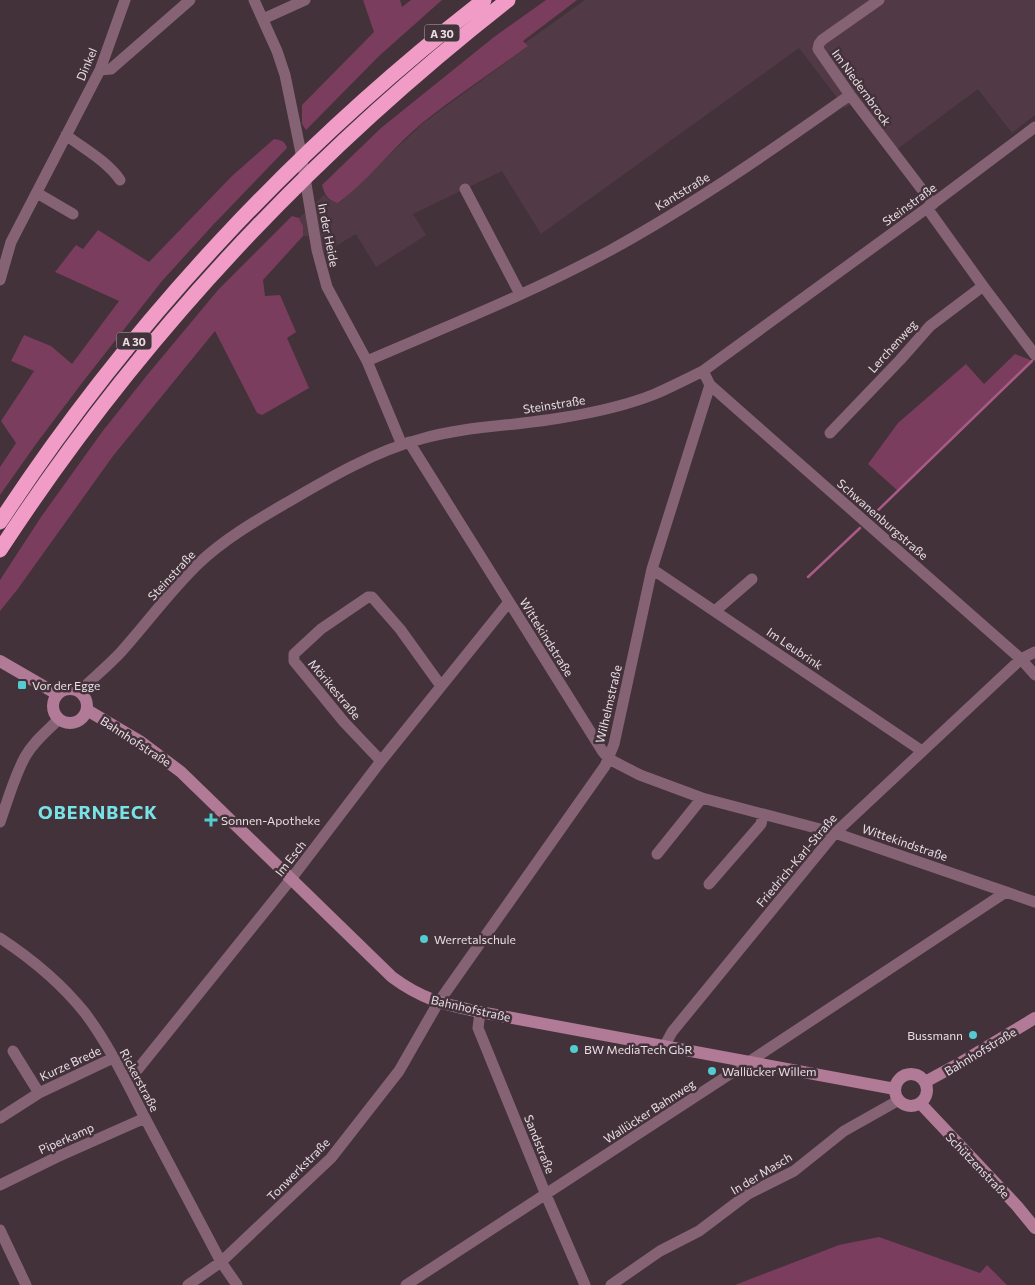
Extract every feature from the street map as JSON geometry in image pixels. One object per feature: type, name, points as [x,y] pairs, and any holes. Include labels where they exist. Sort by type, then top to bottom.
[{"type":"highway","name":"A 30","points":[[0,522],[50,449],[140,334],[198,265],[319,142],[401,68],[484,0]]},
{"type":"highway","name":"A 30","points":[[0,550],[94,414],[208,278],[285,196],[322,160],[460,37],[508,0]]},
{"type":"street","name":"Dinkel","points":[[0,280],[11,242],[100,70],[125,0]]},
{"type":"street","points":[[100,70],[111,69],[190,0]]},
{"type":"street","name":"In der Heide","points":[[254,0],[277,51],[287,84],[317,250],[327,287],[367,361],[406,444]]},
{"type":"street","points":[[263,19],[305,0]]},
{"type":"street","name":"Im Niedernbrock","points":[[879,0],[819,44],[818,49],[930,206],[983,286],[1035,355]]},
{"type":"street","name":"Kantstraße","points":[[367,361],[520,294],[610,250],[750,166],[850,95]]},
{"type":"street","name":"Steinstraße","points":[[80,691],[120,652],[178,584],[199,563],[218,546],[262,517],[324,481],[406,444],[439,435],[560,418],[627,404],[656,394],[703,371],[1035,127]]},
{"type":"street","points":[[66,135],[97,158],[116,174],[120,180]]},
{"type":"street","points":[[465,189],[520,294]]},
{"type":"street","points":[[37,193],[73,214]]},
{"type":"street","name":"Lerchenweg","points":[[830,433],[930,326],[983,286]]},
{"type":"street","points":[[703,371],[710,385]]},
{"type":"street","name":"Wilhelmstraße","points":[[438,1003],[531,869],[600,775],[609,759],[652,569],[710,385]]},
{"type":"street","name":"Schwanenburgstraße","points":[[710,385],[1020,659],[1035,675]]},
{"type":"street","name":"Wittekindstraße","points":[[406,444],[609,759],[640,775],[702,798],[834,833],[1035,902]]},
{"type":"street","name":"Im Leubrink","points":[[652,569],[922,751]]},
{"type":"street","points":[[716,611],[752,578]]},
{"type":"street","name":"Mörikestraße","points":[[382,761],[344,722],[294,661],[294,654],[321,629],[368,597],[372,597],[400,629],[442,686]]},
{"type":"street","name":"Im Esch","points":[[125,1079],[138,1069],[291,880],[508,602]]},
{"type":"street","name":"Friedrich-Karl-Straße","points":[[665,1045],[672,1032],[834,833],[1020,659],[1035,652]]},
{"type":"street","points":[[0,660],[57,694]]},
{"type":"street","points":[[66,689],[80,691],[86,700],[87,710],[81,720],[70,724],[59,719],[53,710],[54,699],[57,694],[66,689]]},
{"type":"street","name":"Bahnhofstraße","points":[[87,710],[141,742],[181,772],[392,977],[421,996],[438,1003],[480,1012],[750,1061],[897,1094]]},
{"type":"street","points":[[0,822],[26,756],[36,741],[59,719]]},
{"type":"street","points":[[657,854],[702,798]]},
{"type":"street","points":[[709,884],[761,824],[764,815]]},
{"type":"street","name":"Wallücker Bahnweg","points":[[406,1285],[1006,892]]},
{"type":"street","name":"Rickerstraße","points":[[0,938],[28,957],[51,977],[73,1000],[95,1028],[125,1079],[221,1262],[237,1285]]},
{"type":"street","name":"Tonwerkstraße","points":[[188,1285],[221,1262],[331,1158],[399,1071],[438,1003]]},
{"type":"street","name":"Sandstraße","points":[[480,1012],[478,1028],[585,1285]]},
{"type":"street","name":"Bahnhofstraße","points":[[925,1082],[1035,1018]]},
{"type":"street","name":"Kurze Brede","points":[[13,1051],[39,1093]]},
{"type":"street","name":"Kurze Brede","points":[[0,1118],[39,1093],[113,1058]]},
{"type":"street","points":[[906,1075],[916,1075],[925,1082],[926,1095],[920,1103],[911,1106],[906,1105],[897,1094],[898,1080],[906,1075]]},
{"type":"street","name":"In der Masch","points":[[611,1285],[660,1251],[699,1231],[748,1194],[794,1171],[844,1131],[897,1094]]},
{"type":"street","name":"Schützenstraße","points":[[920,1103],[1017,1206],[1035,1228]]},
{"type":"street","name":"Piperkamp","points":[[0,1185],[57,1157],[145,1118]]},
{"type":"street","points":[[0,1230],[26,1285]]},
{"type":"shaded area","points":[[363,0],[400,0],[402,7],[411,0],[442,0],[379,56],[306,130],[302,124],[302,105],[374,32]]},
{"type":"shaded area","points":[[546,0],[577,0],[523,41],[528,46],[422,123],[338,203],[327,197],[322,185],[381,128],[494,37]]},
{"type":"shaded area","points":[[585,0],[1035,0],[1035,115],[1012,133],[978,89],[896,150],[857,99],[845,108],[799,48],[541,234],[502,171],[413,214],[426,235],[376,267],[356,234],[324,253],[317,237],[303,236],[303,226],[299,218],[324,195],[329,200],[339,203],[422,124],[527,47],[525,43]]},
{"type":"shaded area","points":[[274,139],[282,141],[287,148],[162,281],[85,379],[0,495],[0,467],[16,443],[1,421],[34,371],[11,361],[24,335],[51,346],[72,364],[119,301],[55,272],[76,245],[83,249],[98,230],[149,262],[232,176]]},
{"type":"shaded area","points":[[292,216],[299,218],[303,226],[303,236],[263,280],[265,296],[280,295],[296,332],[287,338],[309,388],[262,415],[257,413],[215,331],[113,456],[0,611],[0,580],[41,517],[102,432],[218,290]]},
{"type":"shaded area","points":[[1015,354],[1033,361],[898,491],[868,464],[898,423],[966,364],[984,384]]},
{"type":"shaded area","points":[[879,1237],[980,1273],[987,1265],[1007,1285],[735,1285],[839,1245]]},
{"type":"waterway","points":[[872,516],[1032,361]]},
{"type":"waterway","points":[[808,577],[860,528]]},
{"type":"place","name":"Vor der Egge","points":[[22,685]]},
{"type":"place","name":"Sonnen-Apotheke","points":[[211,820]]},
{"type":"place","name":"Werretalschule","points":[[424,939]]},
{"type":"place","name":"Bussmann","points":[[973,1035]]},
{"type":"place","name":"BW MediaTech GbR","points":[[574,1049]]},
{"type":"place","name":"Wallücker Willem","points":[[712,1071]]},
{"type":"district","name":"OBERNBECK","points":[[98,812]]}]
